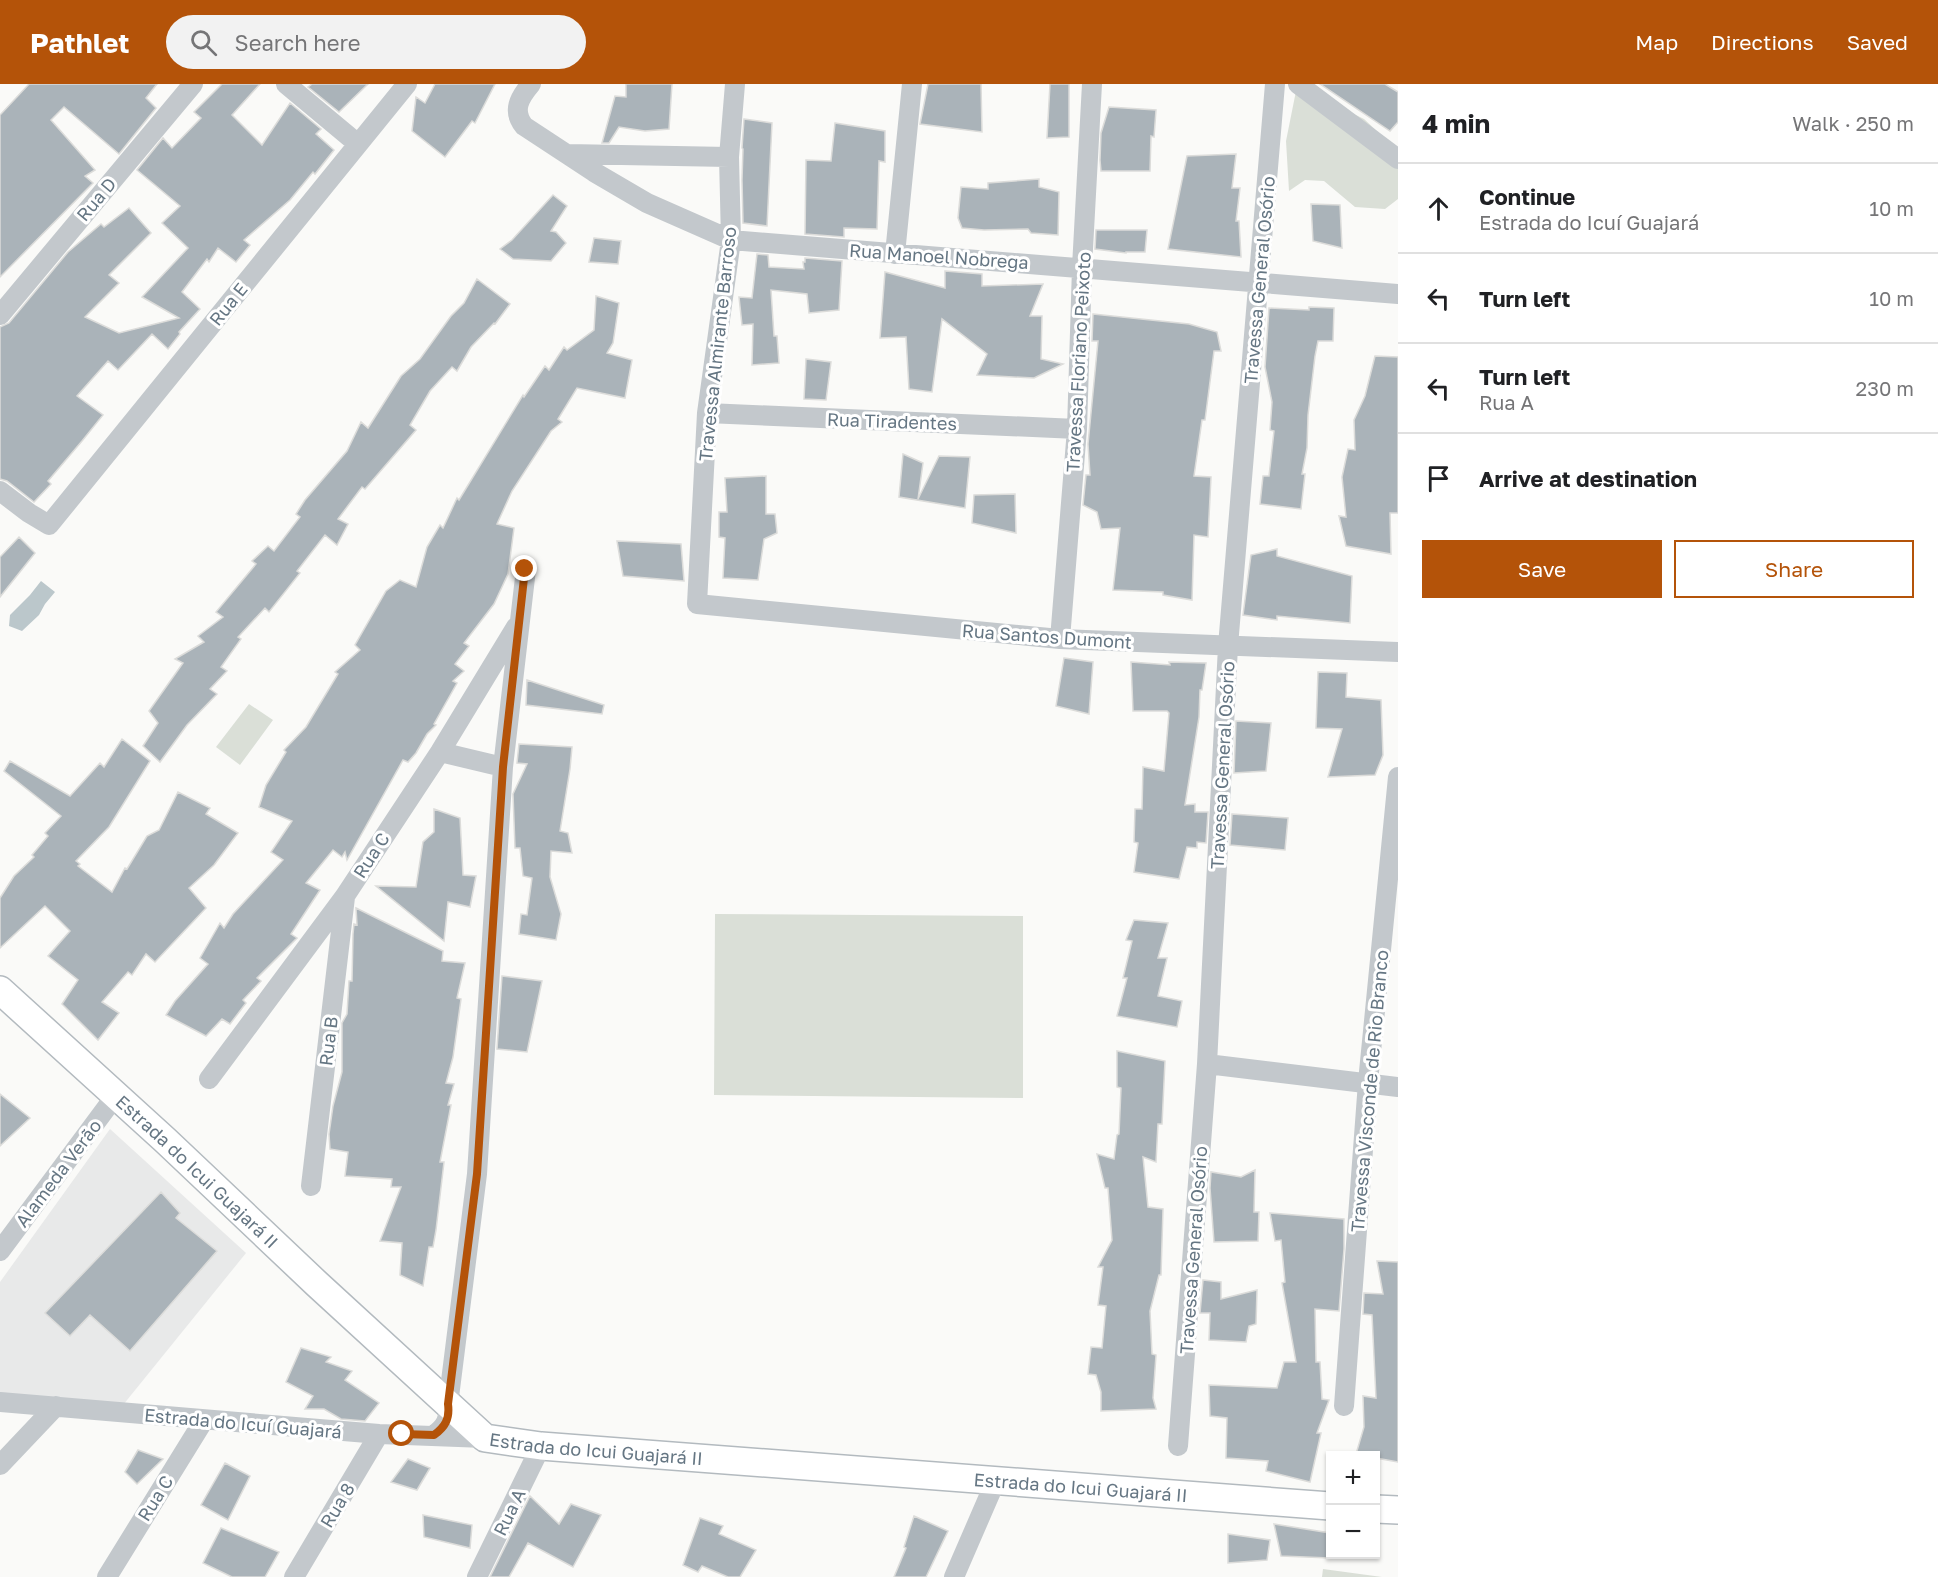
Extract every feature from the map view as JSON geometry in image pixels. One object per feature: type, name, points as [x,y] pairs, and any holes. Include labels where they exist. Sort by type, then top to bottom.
[{"type":"main road","name":"Estrada do Icui Guajará II","points":[[0,990],[485,1438],[541,1446],[1326,1506]]},
{"type":"main road","points":[[1380,1509],[1398,1510]]},
{"type":"street","name":"Rua D","points":[[0,315],[192,84]]},
{"type":"street","points":[[286,84],[358,144]]},
{"type":"street","name":"Rua E","points":[[0,491],[49,525],[407,84]]},
{"type":"street","name":"Rua Manoel Nobrega","points":[[531,84],[521,95],[517,112],[524,126],[647,203],[731,240],[1398,294]]},
{"type":"street","name":"Travessa Almirante Barroso","points":[[697,604],[706,413],[731,240],[729,157],[735,84]]},
{"type":"street","points":[[896,254],[912,84]]},
{"type":"street","name":"Travessa Floriano Peixoto","points":[[1060,639],[1077,429],[1082,267],[1092,84]]},
{"type":"street","name":"Travessa General Osório","points":[[1178,1446],[1207,1064],[1228,646],[1275,84]]},
{"type":"street","points":[[1298,84],[1398,159]]},
{"type":"street","points":[[567,154],[729,157]]},
{"type":"street","name":"Rua Tiradentes","points":[[706,413],[1077,429]]},
{"type":"street","points":[[434,1435],[442,1429],[449,1412],[448,1404],[477,1174],[503,767],[525,569]]},
{"type":"street","name":"Rua Santos Dumont","points":[[697,604],[1060,639],[1398,652]]},
{"type":"street","name":"Rua C","points":[[209,1079],[345,896],[440,752],[519,622]]},
{"type":"street","points":[[440,752],[503,767]]},
{"type":"street","name":"Travessa Visconde de Rio Branco","points":[[1344,1406],[1368,1082],[1398,777]]},
{"type":"street","name":"Rua B","points":[[311,1186],[345,896]]},
{"type":"street","points":[[1207,1064],[1398,1087]]},
{"type":"street","name":"Alameda Verão","points":[[0,1251],[116,1095]]},
{"type":"street","name":"Estrada do Icuí Guajará","points":[[0,1402],[379,1434],[485,1438]]},
{"type":"street","points":[[0,1465],[56,1406]]},
{"type":"street","name":"Rua C","points":[[107,1577],[204,1420]]},
{"type":"street","name":"Rua 8","points":[[294,1577],[379,1434]]},
{"type":"street","name":"Rua A","points":[[477,1577],[541,1446]]},
{"type":"street","points":[[954,1577],[996,1480]]},
{"type":"shaded area","points":[[1297,86],[1364,119],[1395,148],[1398,155],[1398,199],[1385,209],[1355,207],[1324,181],[1305,180],[1289,191],[1286,141]]},
{"type":"shaded area","points":[[41,581],[55,592],[39,615],[22,631],[9,626],[10,615]]},
{"type":"shaded area","points":[[249,704],[273,720],[240,765],[216,747]]},
{"type":"shaded area","points":[[715,914],[1023,916],[1023,1098],[714,1095]]},
{"type":"shaded area","points":[[110,1129],[246,1253],[123,1405],[0,1398],[0,1282]]},
{"type":"shaded area","points":[[1323,1569],[1382,1577],[1322,1577]]},
{"type":"building","points":[[29,84],[157,84],[146,98],[156,108],[119,154],[64,107],[51,120],[95,170],[85,176],[93,183],[0,277],[0,115]]},
{"type":"building","points":[[222,84],[260,84],[232,115],[262,145],[290,103],[321,129],[316,134],[334,150],[290,200],[244,240],[250,245],[236,262],[218,248],[209,262],[207,259],[182,292],[200,309],[179,332],[180,334],[168,349],[152,334],[118,370],[108,361],[77,396],[103,415],[48,481],[51,484],[34,502],[7,481],[0,479],[0,327],[9,323],[68,252],[101,224],[104,227],[129,208],[151,233],[109,275],[119,283],[85,317],[119,333],[179,318],[142,297],[188,248],[162,223],[180,206],[137,170],[163,138],[172,148],[201,118],[194,112]]},
{"type":"building","points":[[312,84],[368,84],[339,112],[308,87]]},
{"type":"building","points":[[435,84],[495,84],[475,123],[472,121],[445,157],[412,131],[416,97],[425,103]]},
{"type":"building","points":[[626,84],[672,84],[669,129],[645,131],[619,127],[609,143],[602,143],[615,96],[626,97]]},
{"type":"building","points":[[928,84],[981,84],[982,132],[920,124]]},
{"type":"building","points":[[1050,84],[1069,84],[1069,137],[1047,138]]},
{"type":"building","points":[[1320,84],[1385,84],[1398,92],[1398,122],[1390,131]]},
{"type":"building","points":[[1109,107],[1156,110],[1154,137],[1151,136],[1150,171],[1101,171],[1101,133]]},
{"type":"building","points":[[744,119],[772,123],[767,226],[743,223]]},
{"type":"building","points":[[835,123],[885,131],[885,162],[879,161],[877,229],[844,228],[844,237],[805,234],[806,160],[831,161]]},
{"type":"building","points":[[1236,154],[1232,188],[1240,188],[1236,221],[1239,221],[1241,257],[1168,249],[1187,156]]},
{"type":"building","points":[[1039,179],[1039,187],[1059,192],[1058,235],[1031,233],[1028,229],[962,228],[958,218],[961,187],[988,189],[988,183]]},
{"type":"building","points":[[553,195],[567,206],[551,231],[556,232],[566,243],[551,261],[513,259],[500,249],[512,240]]},
{"type":"building","points":[[1311,204],[1340,205],[1342,248],[1313,241]]},
{"type":"building","points":[[1096,230],[1147,230],[1145,252],[1126,253],[1095,249]]},
{"type":"building","points":[[594,238],[621,241],[618,264],[589,262]]},
{"type":"building","points":[[757,254],[768,255],[769,267],[804,269],[805,258],[842,261],[839,310],[809,313],[807,294],[771,290],[774,336],[777,336],[779,363],[752,365],[753,324],[742,325],[739,297],[752,298]]},
{"type":"building","points":[[945,271],[982,274],[982,286],[1043,284],[1030,316],[1042,316],[1041,359],[1063,364],[1034,378],[977,375],[987,354],[942,319],[932,392],[909,389],[906,337],[880,338],[885,272],[945,288]]},
{"type":"building","points":[[477,279],[510,304],[495,324],[471,347],[457,371],[452,367],[430,391],[410,425],[416,430],[365,489],[362,487],[338,519],[348,524],[337,545],[325,535],[297,571],[300,573],[269,612],[265,608],[238,637],[241,639],[221,667],[227,671],[210,689],[217,694],[187,725],[160,762],[143,746],[158,723],[149,711],[183,663],[175,659],[204,642],[198,636],[223,617],[216,612],[256,564],[252,561],[268,546],[274,551],[300,517],[296,514],[305,500],[347,451],[361,422],[368,428],[401,376],[420,359],[451,316],[464,303]]},
{"type":"building","points":[[596,296],[619,303],[613,343],[607,353],[632,360],[625,398],[577,388],[558,419],[562,422],[551,431],[512,491],[497,524],[514,528],[508,574],[494,604],[464,643],[469,646],[455,664],[464,671],[453,681],[457,683],[434,724],[436,725],[408,762],[403,760],[347,860],[345,852],[342,857],[333,850],[306,883],[320,890],[291,934],[297,938],[257,978],[261,981],[243,1000],[246,1003],[230,1024],[222,1019],[206,1036],[166,1015],[175,1001],[208,964],[200,958],[220,923],[224,928],[233,914],[283,860],[271,852],[292,821],[259,807],[266,785],[286,752],[284,750],[306,727],[338,674],[335,672],[360,650],[355,645],[386,591],[400,580],[416,587],[427,547],[440,525],[443,528],[457,498],[459,500],[523,395],[524,397],[545,366],[549,370],[564,347],[567,350],[594,330]]},
{"type":"building","points":[[1309,307],[1334,308],[1333,341],[1318,341],[1315,356],[1308,415],[1307,448],[1302,474],[1305,474],[1301,509],[1260,504],[1263,476],[1269,476],[1274,431],[1270,430],[1272,402],[1265,367],[1269,308],[1309,310]]},
{"type":"building","points":[[1093,314],[1189,324],[1217,332],[1221,351],[1214,351],[1205,420],[1202,420],[1194,476],[1211,477],[1208,537],[1194,535],[1192,600],[1163,595],[1163,592],[1113,590],[1120,528],[1101,529],[1097,512],[1083,505],[1086,475],[1090,475],[1088,444],[1098,341],[1092,341]]},
{"type":"building","points":[[1375,356],[1398,357],[1398,513],[1390,513],[1391,554],[1346,546],[1339,516],[1346,517],[1342,477],[1348,449],[1355,450],[1354,420],[1365,396]]},
{"type":"building","points":[[806,359],[831,362],[826,400],[804,399]]},
{"type":"building","points":[[903,454],[923,463],[918,499],[939,456],[970,457],[965,508],[899,497]]},
{"type":"building","points":[[766,476],[766,514],[775,514],[777,533],[764,539],[758,580],[723,578],[725,538],[719,537],[719,512],[727,512],[725,478]]},
{"type":"building","points":[[1015,494],[1016,533],[972,523],[974,495]]},
{"type":"building","points":[[19,537],[35,553],[0,597],[0,557]]},
{"type":"building","points":[[617,541],[681,544],[684,581],[623,576]]},
{"type":"building","points":[[1277,549],[1277,556],[1352,576],[1350,623],[1277,616],[1277,620],[1243,615],[1251,555]]},
{"type":"building","points":[[1064,658],[1093,662],[1089,714],[1056,706]]},
{"type":"building","points":[[1131,662],[1170,665],[1169,662],[1206,663],[1202,690],[1200,690],[1199,717],[1185,805],[1195,804],[1195,812],[1208,812],[1206,843],[1197,842],[1197,848],[1187,847],[1179,879],[1134,872],[1138,843],[1134,842],[1135,809],[1142,809],[1143,767],[1164,771],[1169,713],[1167,711],[1133,711]]},
{"type":"building","points":[[1318,672],[1347,673],[1346,697],[1381,700],[1383,755],[1375,775],[1328,777],[1342,729],[1316,728]]},
{"type":"building","points":[[527,680],[604,705],[602,714],[526,705]]},
{"type":"building","points":[[1236,721],[1271,723],[1266,771],[1234,773]]},
{"type":"building","points":[[122,739],[150,761],[109,827],[76,861],[80,864],[78,866],[112,892],[147,836],[159,830],[178,792],[210,808],[206,814],[238,833],[214,865],[189,888],[206,908],[155,962],[146,954],[132,975],[128,972],[102,1002],[119,1013],[98,1040],[62,1004],[78,980],[48,956],[70,931],[45,906],[0,948],[0,898],[14,876],[34,857],[32,855],[48,836],[45,833],[61,816],[4,771],[10,761],[70,796],[100,763],[104,767]]},
{"type":"building","points":[[519,744],[572,747],[560,831],[568,833],[572,853],[551,851],[550,877],[561,914],[556,940],[519,934],[521,914],[527,915],[532,878],[523,876],[520,848],[515,848],[513,794],[527,764],[517,763]]},
{"type":"building","points":[[434,809],[460,818],[463,875],[476,876],[470,907],[448,902],[444,941],[376,886],[416,887],[423,842],[434,832]]},
{"type":"building","points":[[1232,814],[1288,818],[1285,850],[1230,845]]},
{"type":"building","points":[[356,908],[443,951],[442,961],[465,963],[457,998],[461,999],[453,1057],[446,1083],[454,1084],[448,1105],[451,1105],[440,1162],[444,1162],[436,1230],[433,1247],[429,1247],[423,1286],[400,1275],[402,1243],[380,1241],[401,1187],[391,1187],[392,1179],[345,1176],[348,1152],[330,1149],[329,1134],[333,1106],[342,1072],[342,1023],[347,1014],[349,981],[352,981],[353,934],[354,924],[357,925]]},
{"type":"building","points":[[1134,920],[1168,923],[1158,958],[1167,958],[1158,996],[1182,1001],[1177,1027],[1117,1016],[1127,978],[1123,978],[1132,941],[1126,940]]},
{"type":"building","points":[[502,976],[542,981],[527,1052],[497,1049]]},
{"type":"building","points":[[1117,1051],[1165,1061],[1162,1124],[1158,1124],[1156,1162],[1143,1157],[1148,1207],[1163,1209],[1161,1275],[1159,1275],[1150,1311],[1152,1354],[1156,1355],[1153,1398],[1156,1409],[1101,1411],[1101,1392],[1096,1375],[1088,1374],[1091,1347],[1102,1348],[1106,1306],[1098,1305],[1103,1267],[1098,1267],[1112,1240],[1108,1188],[1105,1188],[1097,1154],[1114,1159],[1119,1134],[1121,1088],[1117,1087]]},
{"type":"building","points":[[0,1094],[30,1118],[0,1146]]},
{"type":"building","points":[[1255,1170],[1254,1212],[1259,1212],[1258,1241],[1214,1242],[1211,1172],[1241,1177]]},
{"type":"building","points":[[161,1192],[180,1213],[176,1218],[217,1251],[130,1351],[90,1315],[70,1336],[45,1313]]},
{"type":"building","points":[[1270,1213],[1344,1219],[1339,1311],[1315,1309],[1316,1362],[1320,1362],[1322,1399],[1329,1400],[1317,1433],[1321,1433],[1310,1482],[1266,1471],[1268,1461],[1226,1458],[1227,1418],[1210,1416],[1209,1385],[1277,1388],[1284,1362],[1296,1362],[1282,1283],[1285,1282],[1281,1240],[1275,1241]]},
{"type":"building","points":[[1377,1261],[1398,1262],[1398,1462],[1380,1459],[1380,1451],[1357,1451],[1364,1427],[1363,1396],[1376,1398],[1372,1315],[1363,1314],[1364,1293],[1383,1294]]},
{"type":"building","points":[[1203,1280],[1221,1282],[1221,1299],[1257,1290],[1256,1324],[1249,1326],[1246,1342],[1209,1340],[1210,1313],[1200,1313]]},
{"type":"building","points":[[301,1348],[331,1357],[326,1362],[352,1371],[345,1380],[379,1403],[365,1421],[341,1419],[324,1409],[305,1409],[313,1396],[286,1382]]},
{"type":"building","points":[[138,1450],[163,1459],[137,1484],[125,1472]]},
{"type":"building","points":[[408,1459],[430,1468],[417,1490],[391,1482]]},
{"type":"building","points":[[225,1463],[250,1476],[228,1520],[201,1505]]},
{"type":"building","points":[[530,1496],[559,1524],[571,1504],[601,1515],[573,1567],[528,1543],[509,1577],[490,1577]]},
{"type":"building","points":[[423,1515],[472,1525],[470,1548],[424,1537]]},
{"type":"building","points":[[914,1516],[948,1531],[926,1577],[894,1577],[906,1548],[904,1547]]},
{"type":"building","points":[[700,1518],[723,1526],[719,1534],[756,1550],[740,1577],[728,1577],[702,1566],[698,1572],[683,1565]]},
{"type":"building","points":[[1274,1524],[1326,1532],[1326,1558],[1281,1556]]},
{"type":"building","points":[[221,1528],[279,1552],[265,1577],[232,1577],[203,1563]]},
{"type":"building","points":[[1228,1534],[1270,1540],[1267,1560],[1228,1563]]},
{"type":"route","points":[[402,1434],[434,1435],[442,1429],[449,1412],[448,1404],[477,1174],[503,767],[525,569]]}]
